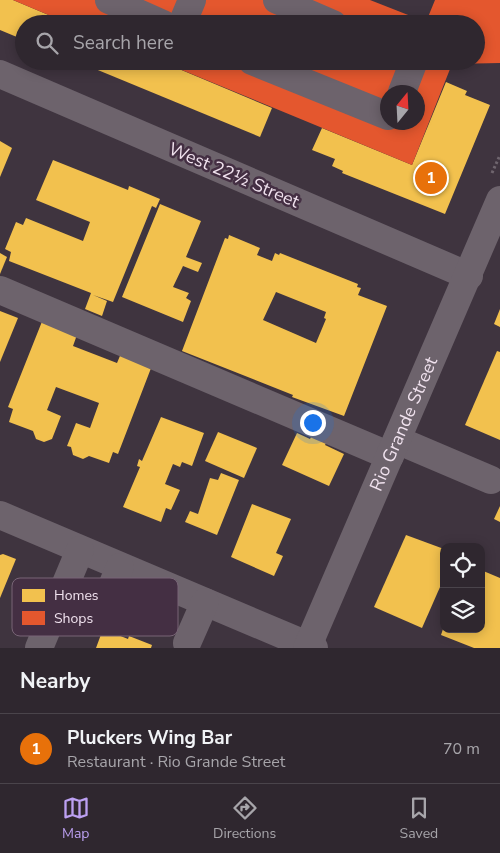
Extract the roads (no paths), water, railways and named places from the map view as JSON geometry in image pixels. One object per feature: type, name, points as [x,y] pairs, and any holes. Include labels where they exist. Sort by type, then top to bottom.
[{"type":"street","points":[[109,0],[143,15]]},
{"type":"street","points":[[186,15],[192,0]]},
{"type":"street","points":[[277,0],[312,15]]},
{"type":"street","points":[[274,70],[380,113]]},
{"type":"street","points":[[405,85],[411,70]]},
{"type":"street","name":"West 22½ Street","points":[[0,74],[469,276]]},
{"type":"street","name":"Rio Grande Street","points":[[310,647],[500,200]]},
{"type":"street","points":[[0,290],[393,448],[491,480]]},
{"type":"street","points":[[0,515],[146,578]]},
{"type":"street","points":[[69,578],[80,550]]},
{"type":"street","points":[[115,578],[120,567]]},
{"type":"street","points":[[178,591],[310,647]]},
{"type":"street","points":[[187,642],[204,602]]},
{"type":"street","points":[[39,648],[44,636]]},
{"type":"place","name":"Pluckers Wing Bar","points":[[431,178]]}]
